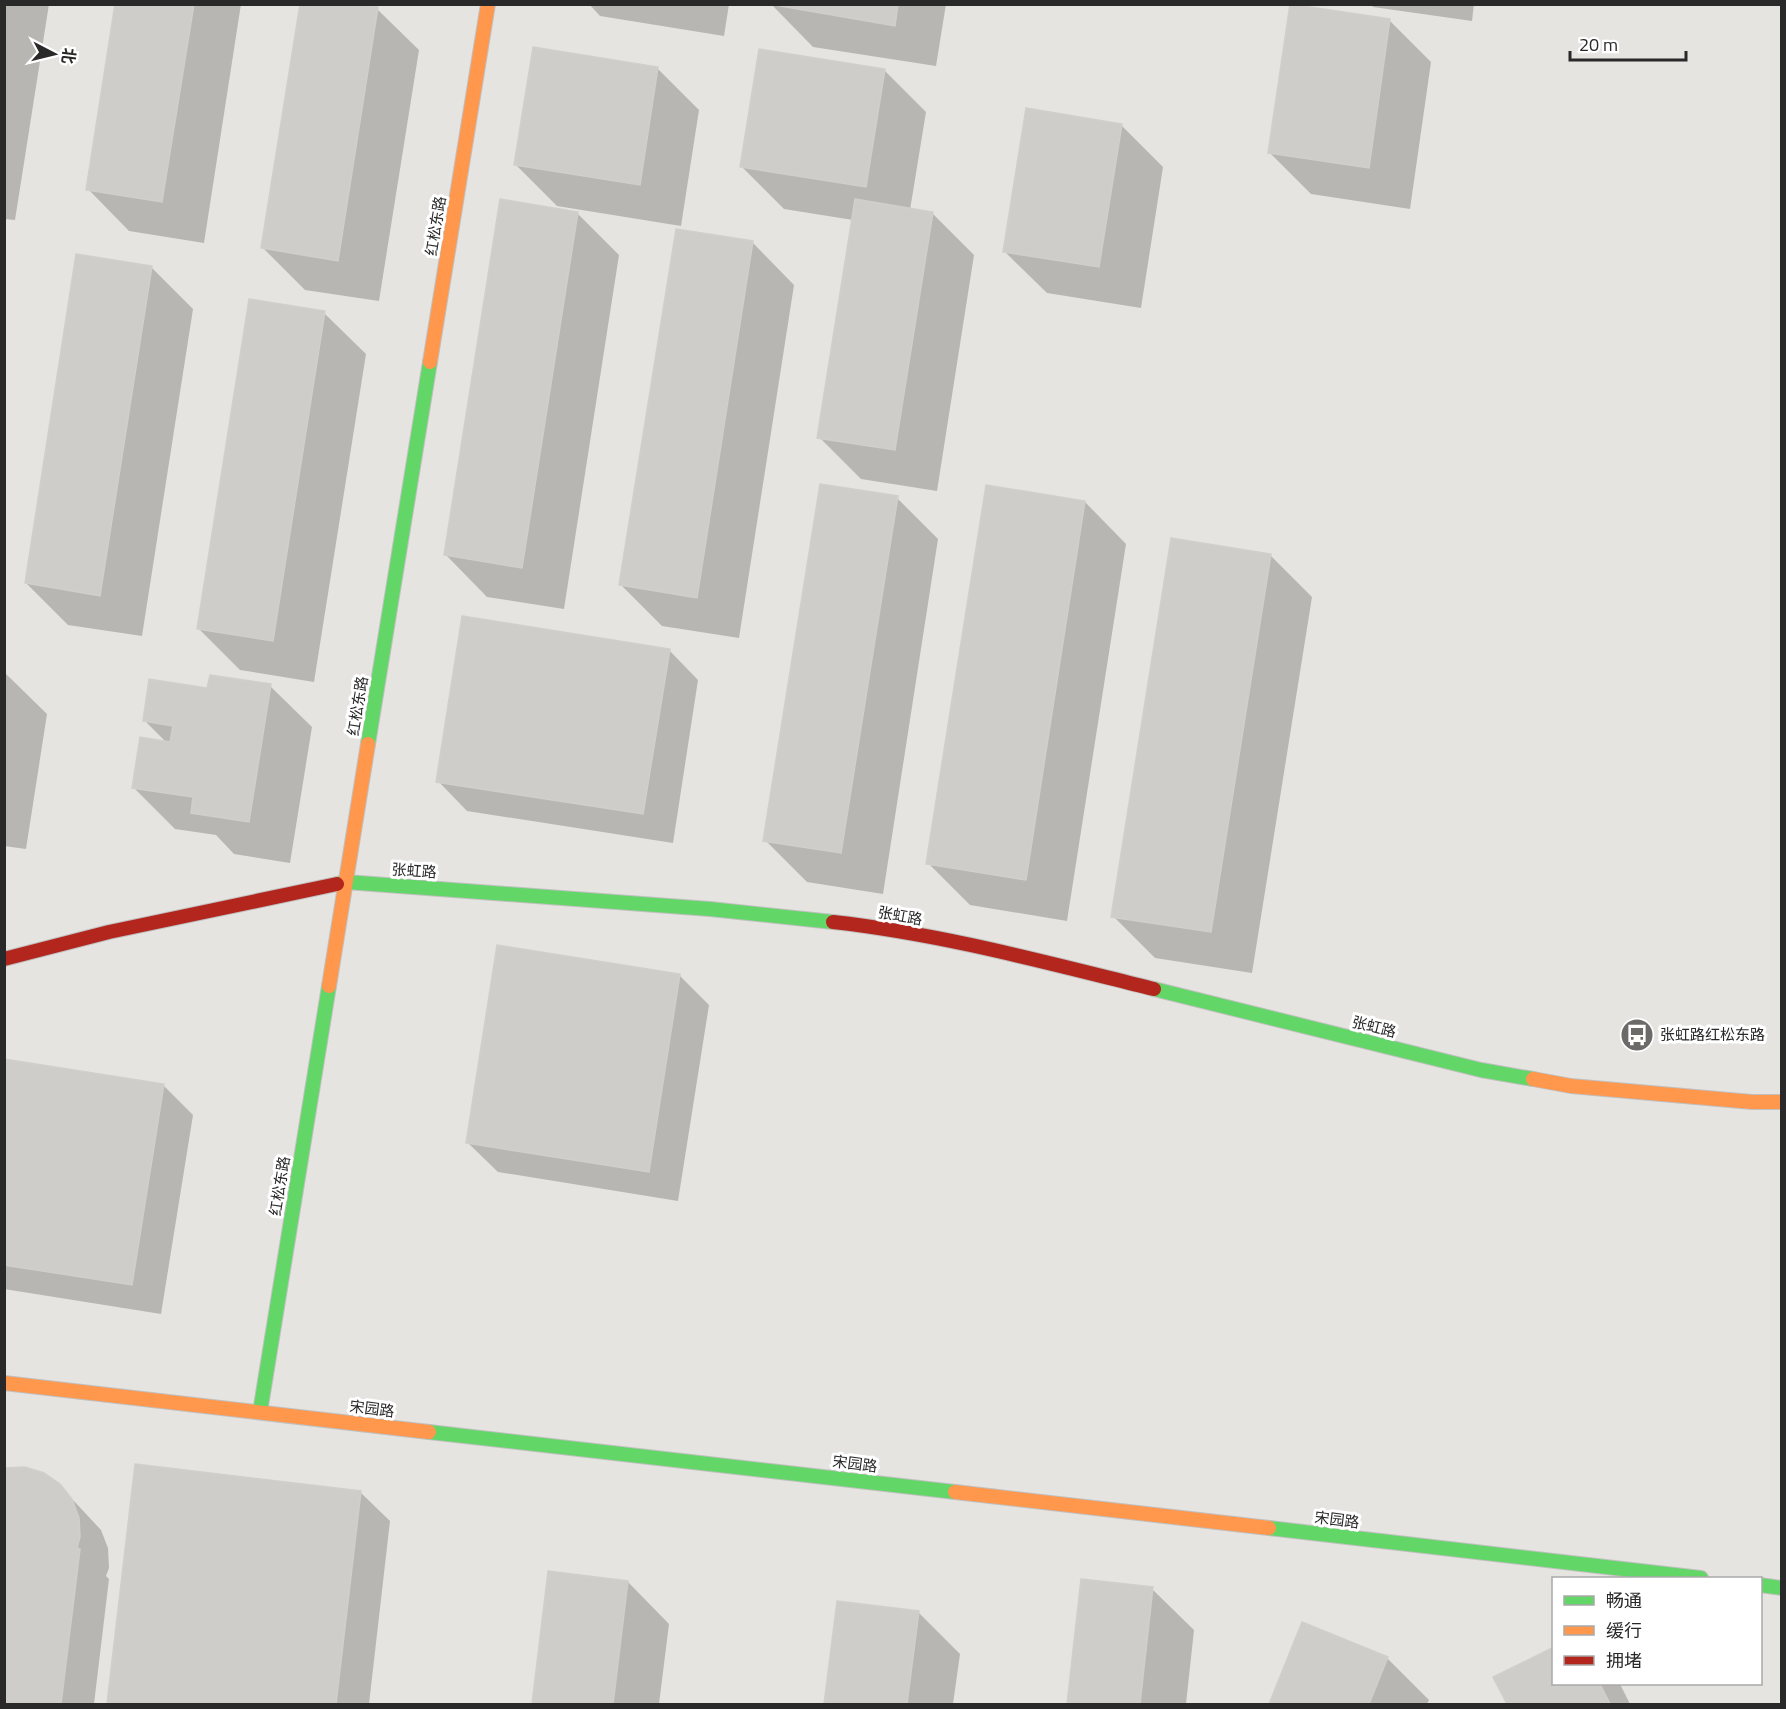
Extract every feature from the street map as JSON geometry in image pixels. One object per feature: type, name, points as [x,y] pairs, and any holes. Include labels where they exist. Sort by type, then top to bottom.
[{"type":"street","name":"红松东路","points":[[260,1413],[488,4]]},
{"type":"street","name":"张虹路","points":[[4,959],[109,932],[346,882],[710,909],[867,926],[1001,951],[1480,1070],[1570,1086],[1752,1102],[1782,1102]]},
{"type":"street","name":"宋园路","points":[[4,1383],[1692,1577]]},
{"type":"street","points":[[1762,1585],[1782,1588]]},
{"type":"building","points":[[115,4],[194,4],[162,202],[86,190]]},
{"type":"building","points":[[300,4],[361,4],[378,7],[338,261],[261,248]]},
{"type":"building","points":[[769,4],[898,4],[895,26]]},
{"type":"building","points":[[1290,4],[1390,19],[1369,168],[1268,153]]},
{"type":"building","points":[[533,47],[658,67],[640,185],[514,165]]},
{"type":"building","points":[[759,49],[885,69],[866,187],[740,167]]},
{"type":"building","points":[[1026,108],[1122,124],[1099,267],[1003,252]]},
{"type":"building","points":[[500,199],[578,212],[522,568],[444,555]]},
{"type":"building","points":[[855,199],[933,212],[895,450],[817,438]]},
{"type":"building","points":[[676,229],[753,241],[697,598],[619,585]]},
{"type":"building","points":[[76,254],[152,266],[100,596],[25,583]]},
{"type":"building","points":[[249,299],[325,311],[273,641],[197,629]]},
{"type":"building","points":[[820,484],[898,496],[841,853],[763,841]]},
{"type":"building","points":[[986,485],[1085,501],[1026,880],[926,864]]},
{"type":"building","points":[[1171,538],[1271,554],[1211,932],[1111,917]]},
{"type":"building","points":[[462,616],[670,649],[643,814],[436,782]]},
{"type":"building","points":[[210,675],[271,684],[249,822],[191,813],[193,797],[132,788],[140,737],[170,742],[173,726],[143,721],[149,679],[207,688]]},
{"type":"building","points":[[497,945],[680,974],[649,1172],[466,1143]]},
{"type":"building","points":[[4,1059],[164,1084],[132,1285],[4,1265]]},
{"type":"building","points":[[135,1464],[361,1491],[336,1704],[107,1704]]},
{"type":"building","points":[[25,1467],[44,1473],[60,1484],[72,1499],[79,1518],[80,1537],[77,1548],[80,1549],[61,1704],[4,1704],[4,1468]]},
{"type":"building","points":[[548,1571],[628,1581],[613,1704],[532,1704]]},
{"type":"building","points":[[1081,1579],[1153,1587],[1140,1704],[1067,1704]]},
{"type":"building","points":[[837,1601],[919,1611],[907,1704],[824,1704]]},
{"type":"building","points":[[1302,1622],[1388,1657],[1369,1704],[1269,1704]]},
{"type":"building","points":[[1552,1648],[1552,1685],[1600,1685],[1610,1704],[1507,1704],[1493,1677]]},
{"type":"traffic: fast","points":[[368,744],[430,362]]},
{"type":"traffic: fast","points":[[337,884],[346,882],[710,909],[833,922]]},
{"type":"traffic: fast","points":[[260,1412],[329,986]]},
{"type":"traffic: fast","points":[[1154,989],[1481,1070],[1533,1079]]},
{"type":"traffic: fast","points":[[429,1432],[955,1492]]},
{"type":"traffic: fast","points":[[1269,1528],[1692,1577]]},
{"type":"traffic: fast","points":[[1762,1585],[1782,1588]]},
{"type":"traffic: slow","points":[[430,362],[488,4]]},
{"type":"traffic: slow","points":[[329,986],[368,744]]},
{"type":"traffic: slow","points":[[1533,1079],[1571,1086],[1752,1102],[1782,1102]]},
{"type":"traffic: slow","points":[[4,1383],[429,1432]]},
{"type":"traffic: slow","points":[[955,1492],[1269,1528]]},
{"type":"traffic: jam","points":[[4,959],[109,932],[337,884]]},
{"type":"traffic: jam","points":[[833,922],[955,942],[1154,989]]},
{"type":"place","name":"张虹路红松东路","points":[[1637,1035]]}]
